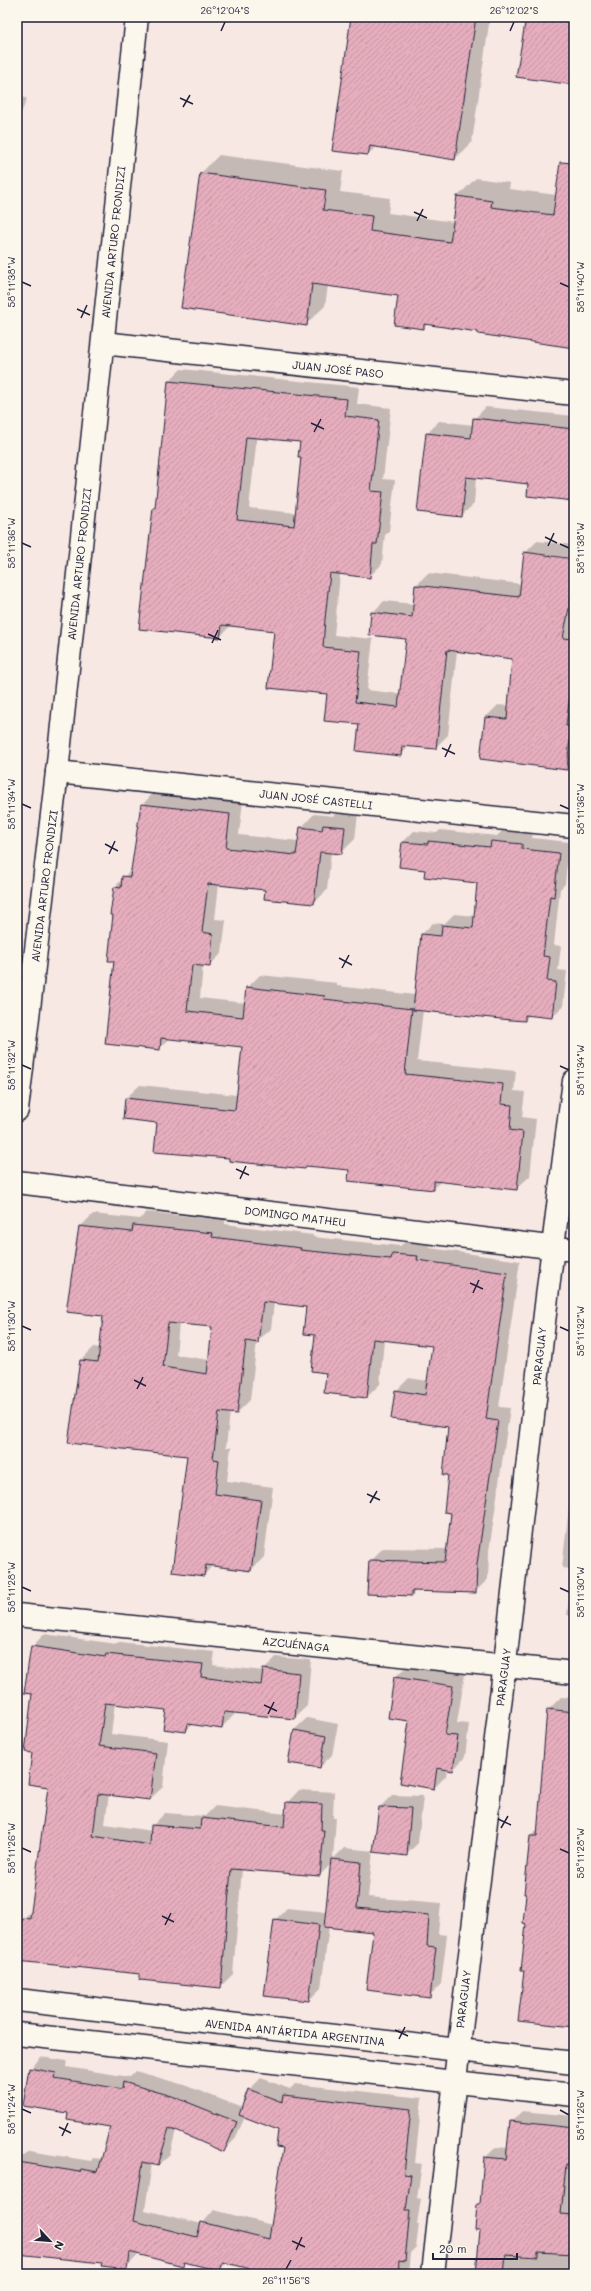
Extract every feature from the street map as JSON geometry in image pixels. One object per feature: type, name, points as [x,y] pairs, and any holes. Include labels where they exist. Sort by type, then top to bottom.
[{"type":"street","name":"AVENIDA ARTURO FRONDIZI","points":[[17,1110],[57,772],[136,17]]},
{"type":"street","name":"JUAN JOSÉ PASO","points":[[103,343],[574,394]]},
{"type":"street","name":"JUAN JOSÉ CASTELLI","points":[[57,772],[574,826]]},
{"type":"street","name":"PARAGUAY","points":[[433,2274],[457,2050],[504,1666],[552,1248],[574,1081]]},
{"type":"street","name":"DOMINGO MATHEU","points":[[17,1182],[574,1250]]},
{"type":"street","name":"AZCUÉNAGA","points":[[17,1615],[574,1673]]},
{"type":"street","name":"AVENIDA ANTÁRTIDA ARGENTINA","points":[[17,2000],[574,2062]]},
{"type":"street","points":[[17,2034],[574,2095]]},
{"type":"building","points":[[351,17],[476,17],[455,160],[370,146],[368,155],[332,151]]},
{"type":"building","points":[[526,17],[574,17],[574,85],[516,77]]},
{"type":"building","points":[[560,162],[574,163],[574,348],[478,334],[478,332],[424,324],[424,329],[394,325],[398,296],[312,284],[307,326],[181,308],[200,173],[326,190],[323,210],[372,216],[370,231],[450,242],[457,196],[492,201],[491,207],[553,215]]},
{"type":"building","points":[[168,381],[347,399],[345,416],[379,420],[371,491],[383,492],[377,544],[373,544],[370,578],[330,573],[323,647],[361,651],[355,702],[398,707],[406,639],[369,635],[371,612],[412,617],[415,585],[519,597],[524,552],[574,559],[574,593],[572,593],[563,638],[574,639],[574,661],[566,726],[571,726],[567,770],[480,759],[485,717],[507,719],[512,659],[447,650],[436,749],[402,746],[401,756],[356,751],[359,724],[324,721],[327,694],[268,688],[274,631],[222,625],[220,638],[139,629],[153,508],[155,508]],"holes":[[[246,437],[300,442],[298,457],[301,457],[294,526],[237,520]]]},
{"type":"building","points":[[473,418],[574,429],[574,501],[527,496],[528,484],[466,477],[462,517],[417,512],[426,433],[471,438]]},
{"type":"building","points":[[141,804],[230,814],[226,848],[296,855],[300,827],[322,830],[323,825],[345,827],[342,854],[320,852],[314,904],[264,899],[265,890],[208,884],[202,932],[213,934],[210,967],[192,965],[187,1011],[243,1017],[246,987],[325,996],[324,999],[412,1009],[405,1074],[503,1084],[501,1104],[512,1105],[510,1130],[523,1132],[517,1190],[434,1181],[434,1190],[348,1181],[349,1170],[306,1166],[305,1169],[229,1161],[229,1158],[154,1152],[157,1123],[123,1119],[125,1098],[235,1110],[242,1047],[161,1038],[160,1050],[105,1044],[114,961],[108,961],[113,915],[110,915],[114,887],[121,888],[122,876],[130,877]]},
{"type":"building","points":[[428,841],[490,847],[491,841],[522,844],[522,849],[559,853],[554,897],[550,896],[543,956],[550,957],[547,981],[556,982],[552,1018],[525,1015],[525,1021],[413,1010],[421,934],[441,936],[442,925],[473,928],[477,883],[424,877],[425,870],[399,867],[402,842],[428,844]]},
{"type":"building","points":[[133,1225],[213,1233],[212,1237],[301,1248],[300,1250],[391,1259],[392,1254],[418,1256],[417,1260],[507,1273],[486,1419],[498,1421],[477,1564],[476,1593],[412,1591],[412,1596],[367,1594],[369,1560],[445,1562],[451,1513],[444,1512],[448,1475],[443,1475],[448,1427],[391,1419],[395,1390],[425,1395],[432,1346],[373,1339],[367,1398],[324,1393],[326,1373],[311,1371],[315,1335],[303,1334],[306,1307],[263,1302],[258,1343],[246,1341],[237,1414],[219,1412],[213,1459],[219,1460],[215,1494],[261,1500],[251,1571],[206,1565],[204,1576],[172,1572],[187,1456],[68,1443],[80,1360],[98,1362],[103,1316],[66,1312],[79,1226],[132,1232]],"holes":[[[168,1323],[212,1327],[207,1374],[163,1367]]]},
{"type":"building","points":[[31,1646],[105,1657],[106,1654],[203,1664],[201,1677],[261,1685],[263,1669],[299,1673],[295,1719],[224,1712],[222,1729],[188,1724],[186,1732],[163,1729],[166,1710],[105,1703],[99,1746],[156,1753],[150,1800],[98,1794],[93,1836],[150,1845],[151,1825],[200,1829],[201,1818],[284,1827],[286,1802],[322,1804],[321,1830],[324,1830],[320,1876],[231,1869],[221,1988],[140,1980],[140,1974],[17,1961],[22,1918],[30,1919],[48,1787],[28,1784],[32,1753],[25,1752],[32,1694],[24,1693]]},
{"type":"building","points":[[394,1677],[453,1686],[445,1735],[458,1736],[453,1771],[437,1768],[434,1789],[400,1783],[409,1721],[388,1718]]},
{"type":"building","points":[[547,1709],[574,1712],[574,2027],[518,2021],[524,1971],[521,1971],[526,1924],[523,1923],[526,1894],[524,1894],[530,1836],[537,1836]]},
{"type":"building","points":[[294,1730],[326,1736],[320,1768],[288,1763]]},
{"type":"building","points":[[379,1807],[411,1808],[407,1856],[373,1852]]},
{"type":"building","points":[[331,1859],[361,1862],[357,1908],[429,1915],[427,1946],[436,1947],[430,1998],[366,1990],[373,1932],[324,1927]]},
{"type":"building","points":[[274,1919],[319,1925],[309,2001],[264,1996]]},
{"type":"building","points":[[29,2068],[56,2073],[55,2078],[122,2089],[123,2082],[172,2096],[237,2122],[224,2152],[169,2128],[158,2166],[143,2162],[134,2221],[197,2237],[201,2222],[269,2239],[283,2148],[276,2147],[278,2130],[239,2115],[248,2089],[282,2102],[283,2095],[411,2109],[404,2174],[411,2175],[406,2210],[410,2210],[405,2261],[399,2260],[398,2274],[270,2274],[223,2262],[220,2271],[184,2262],[183,2266],[129,2252],[127,2269],[101,2266],[102,2263],[17,2254],[17,2162],[80,2172],[81,2169],[98,2172],[110,2127],[67,2120],[68,2113],[23,2106]]},
{"type":"building","points":[[510,2121],[574,2128],[574,2166],[566,2165],[561,2214],[574,2215],[574,2254],[538,2252],[538,2257],[506,2255],[504,2274],[476,2274],[480,2230],[475,2230],[477,2204],[480,2204],[484,2157],[506,2159]]}]
